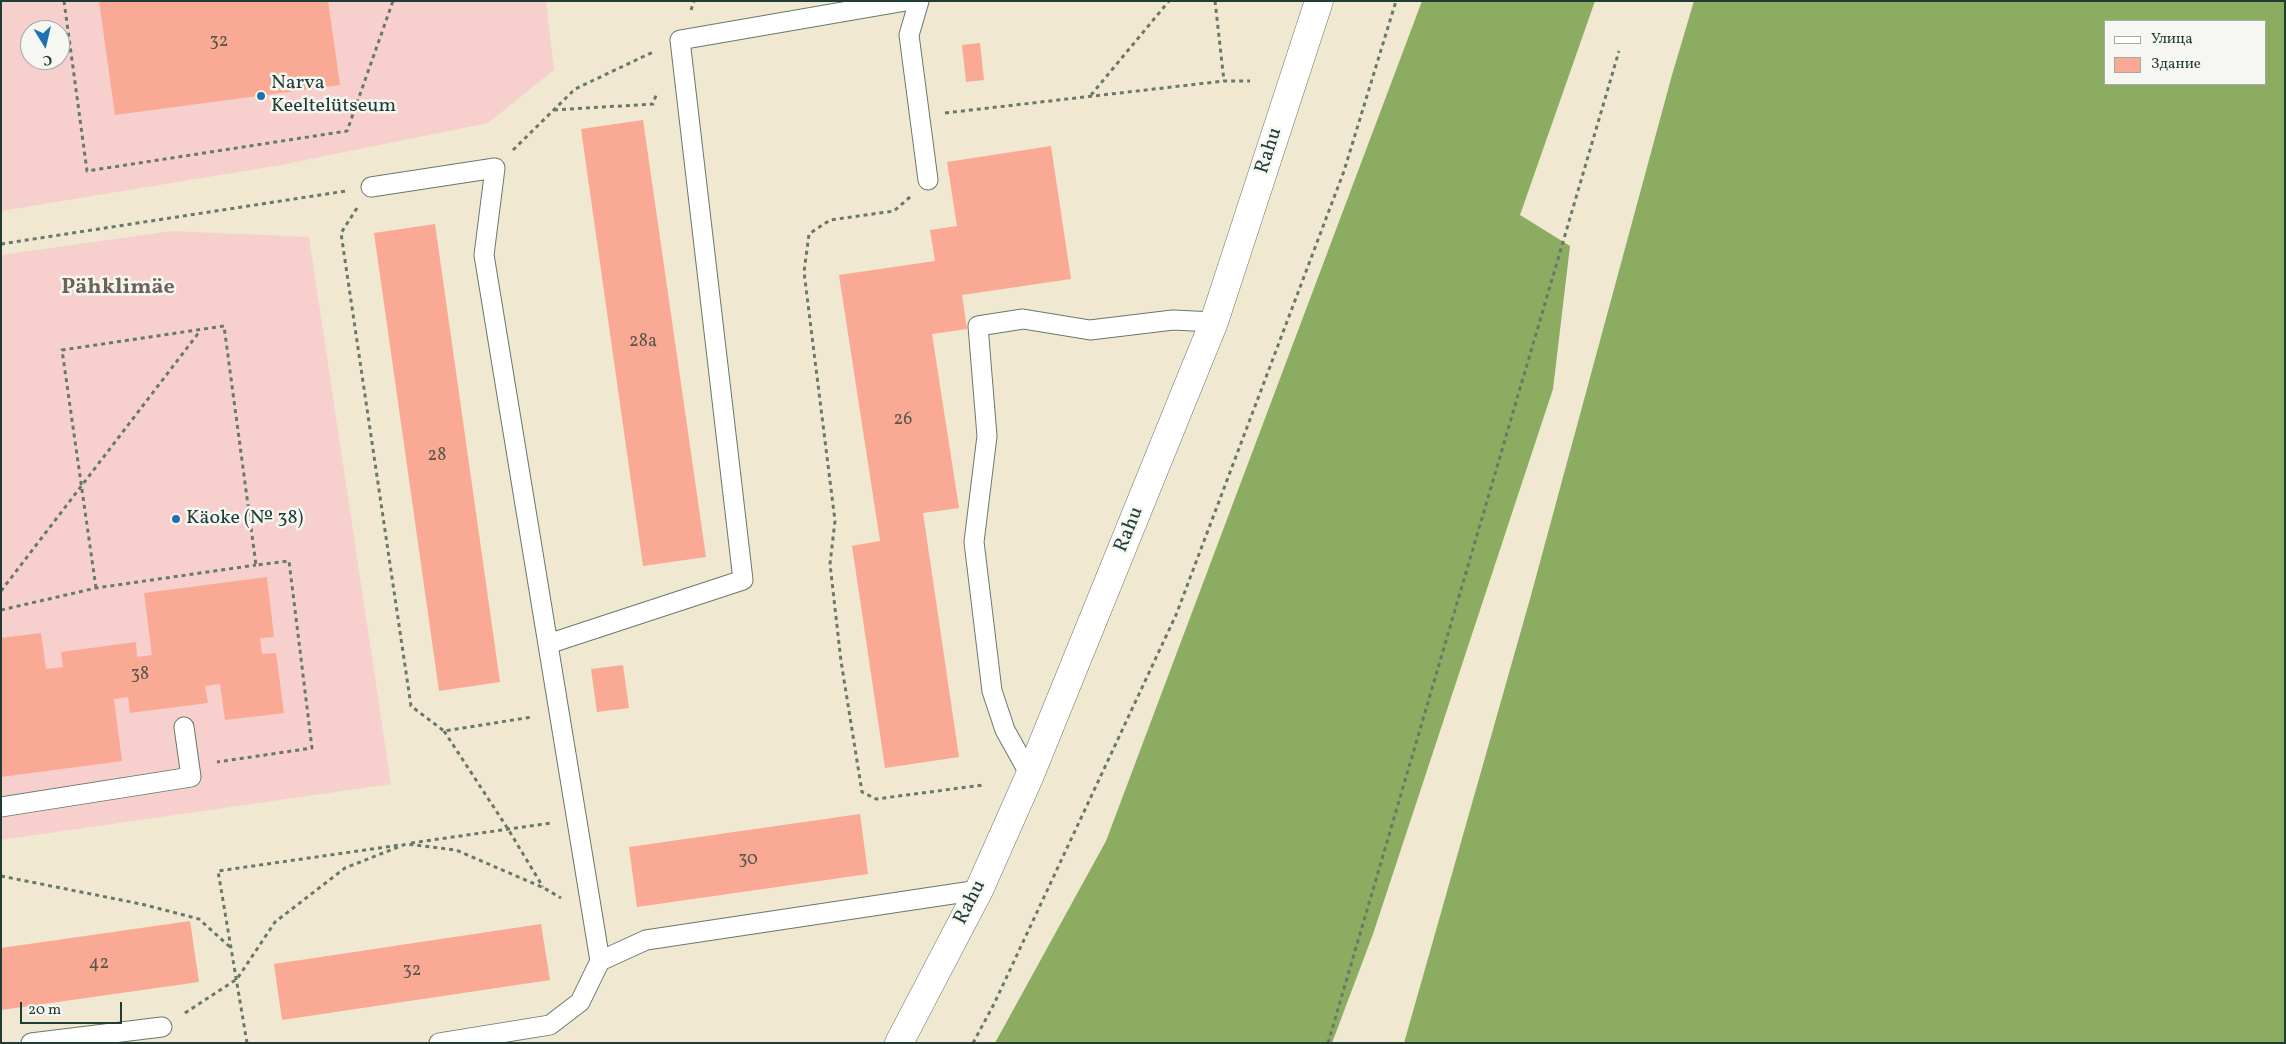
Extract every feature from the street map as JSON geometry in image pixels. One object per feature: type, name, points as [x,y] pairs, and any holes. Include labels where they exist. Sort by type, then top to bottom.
[{"type":"main road","name":"Rahu","points":[[899,1043],[979,890],[1030,775],[1214,322],[1319,1]]},
{"type":"lane","points":[[548,644],[743,580],[680,40],[906,1]]},
{"type":"lane","points":[[919,1],[909,35],[928,180]]},
{"type":"lane","points":[[371,187],[495,168],[484,255],[600,960],[580,1002],[550,1025],[439,1043]]},
{"type":"lane","points":[[1030,775],[1005,730],[992,691],[974,542],[988,436],[978,326],[1023,319],[1090,330],[1172,320],[1214,322]]},
{"type":"lane","points":[[1,807],[191,777],[184,727]]},
{"type":"lane","points":[[600,960],[646,940],[979,890]]},
{"type":"lane","points":[[31,1043],[162,1027]]},
{"type":"path","points":[[64,1],[87,171],[346,131],[393,1]]},
{"type":"path","points":[[495,168],[575,89],[680,40],[694,1]]},
{"type":"path","points":[[1091,96],[1169,1]]},
{"type":"path","points":[[1215,1],[1224,81]]},
{"type":"path","points":[[973,1043],[994,1004],[1176,615],[1344,171],[1396,1]]},
{"type":"path","points":[[1328,1043],[1619,51]]},
{"type":"path","points":[[920,116],[1224,81],[1250,81]]},
{"type":"path","points":[[554,110],[653,104],[660,86]]},
{"type":"path","points":[[928,180],[894,211],[830,220],[809,234],[804,272],[835,521],[830,564],[841,661],[862,792],[876,799],[982,785]]},
{"type":"path","points":[[1,244],[371,187]]},
{"type":"path","points":[[371,187],[341,233],[411,706],[444,731],[544,888]]},
{"type":"path","points":[[96,588],[62,350],[224,326],[256,565]]},
{"type":"path","points":[[1,591],[201,330]]},
{"type":"path","points":[[1,610],[96,588],[289,561],[312,748],[189,766]]},
{"type":"path","points":[[444,731],[559,713]]},
{"type":"path","points":[[247,1043],[218,871],[576,819]]},
{"type":"path","points":[[162,1027],[237,979],[275,922],[345,868],[406,844],[456,850],[544,888],[566,901],[595,928]]},
{"type":"path","points":[[1,876],[141,904],[199,919],[231,948]]},
{"type":"shaded area","name":"Narva Keeltelütseum","points":[[1,1],[546,1],[554,70],[488,123],[281,165],[1,211]]},
{"type":"shaded area","name":"Käoke (№ 38)","points":[[172,231],[309,237],[391,784],[1,840],[1,255]]},
{"type":"green space","points":[[1422,1],[1595,1],[1520,215],[1570,246],[1553,389],[1373,934],[1332,1043],[995,1043],[1106,841]]},
{"type":"green space","points":[[1694,1],[2285,1],[2285,1043],[1404,1043],[1530,599],[1672,75]]},
{"type":"building","name":"Narva Keeltelütseum","points":[[99,1],[328,1],[340,85],[115,115]]},
{"type":"building","points":[[980,43],[984,80],[966,82],[962,45]]},
{"type":"building","points":[[643,120],[706,557],[643,566],[581,129]]},
{"type":"building","points":[[1051,146],[1071,279],[962,295],[967,329],[932,334],[959,508],[923,513],[959,757],[885,768],[852,546],[880,541],[839,275],[935,261],[930,230],[957,226],[947,162]]},
{"type":"building","points":[[435,224],[500,682],[439,691],[374,233]]},
{"type":"building","points":[[267,577],[274,637],[260,638],[262,654],[276,653],[284,713],[225,720],[220,684],[205,686],[208,703],[130,713],[128,697],[114,699],[122,761],[1,777],[1,638],[41,633],[46,669],[63,667],[61,652],[136,642],[137,657],[152,655],[144,593]]},
{"type":"building","points":[[623,665],[629,708],[597,712],[591,669]]},
{"type":"building","points":[[860,814],[868,874],[637,907],[629,847]]},
{"type":"building","points":[[190,921],[199,982],[1,1010],[1,948]]},
{"type":"building","points":[[541,924],[550,980],[282,1020],[274,964]]},
{"type":"place","name":"Narva Keeltelütseum","points":[[261,96]]},
{"type":"place","name":"Käoke (№ 38)","points":[[176,519]]},
{"type":"district","name":"Pähklimäe","points":[[118,289]]}]
